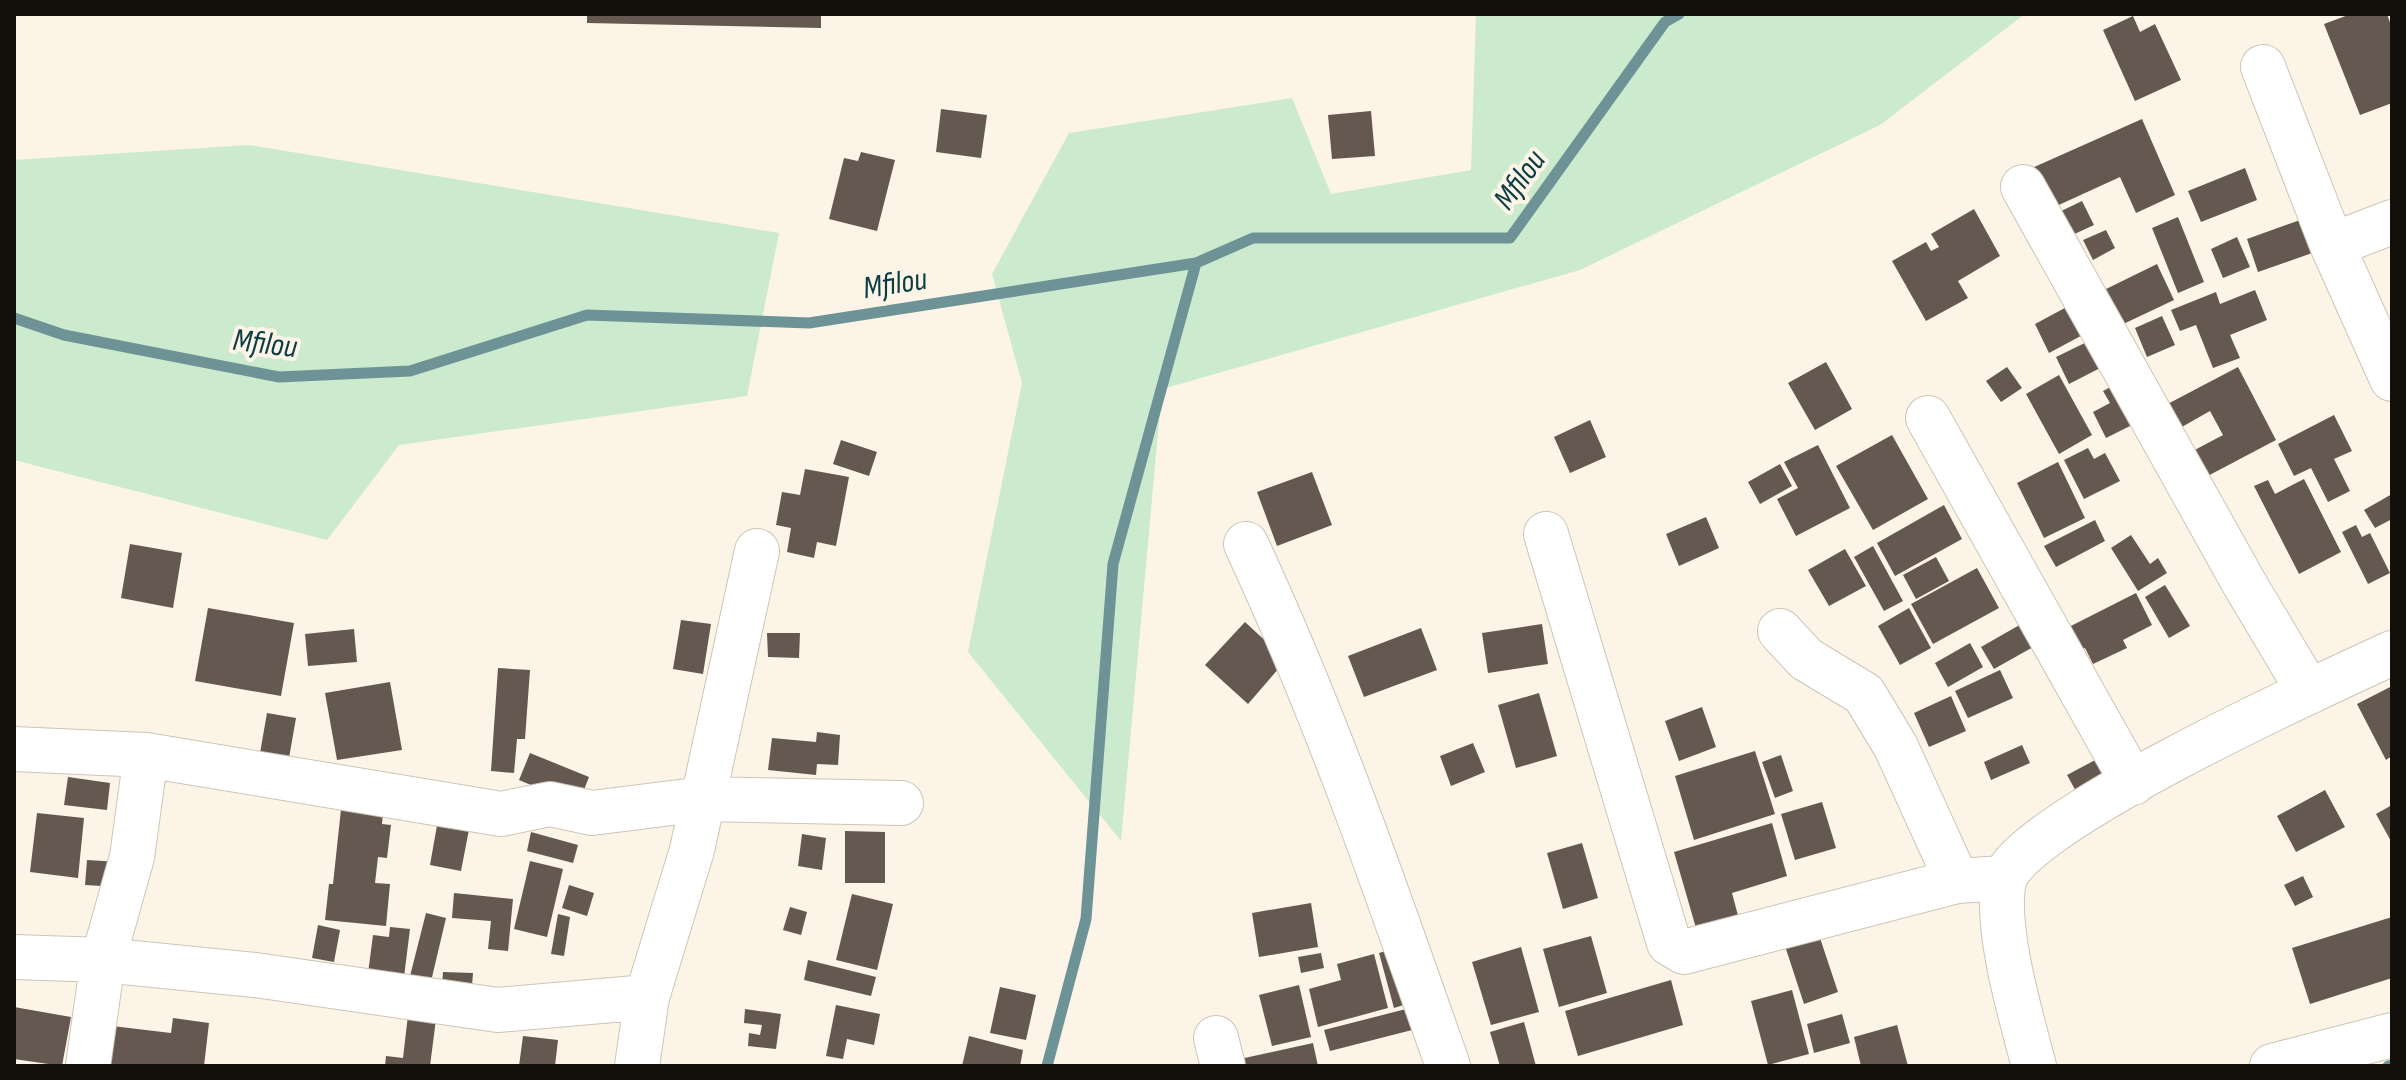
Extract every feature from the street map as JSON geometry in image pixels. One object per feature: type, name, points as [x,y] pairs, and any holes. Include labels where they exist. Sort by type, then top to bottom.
[{"type":"street","points":[[2263,67],[2332,245],[2392,379]]},
{"type":"street","points":[[2023,187],[2244,583],[2309,692]]},
{"type":"street","points":[[2332,245],[2392,222]]},
{"type":"street","points":[[1928,418],[2133,783]]},
{"type":"street","points":[[1546,534],[1669,943],[1684,952],[1957,881],[2004,878]]},
{"type":"street","points":[[1246,544],[1293,646],[1333,747],[1448,1066]]},
{"type":"street","points":[[637,1066],[647,997],[692,850],[757,551]]},
{"type":"street","points":[[1780,631],[1806,659],[1864,694],[1896,747],[1957,881]]},
{"type":"street","points":[[2034,1066],[2008,943],[2002,902],[2004,878],[2034,844],[2075,815],[2309,692],[2392,653]]},
{"type":"street","points":[[14,749],[146,755],[501,814],[550,804],[592,813],[703,799],[901,803]]},
{"type":"street","points":[[88,1066],[103,960],[132,857],[146,755]]},
{"type":"street","points":[[14,957],[103,960],[255,975],[498,1010],[647,997]]},
{"type":"street","points":[[2272,1066],[2392,1035]]},
{"type":"green space","points":[[1476,14],[2025,14],[1880,125],[1580,270],[1162,389],[1121,841],[968,652],[1022,383],[992,274],[1069,133],[1292,98],[1331,194],[1471,170]]},
{"type":"green space","points":[[249,145],[779,233],[747,396],[399,445],[327,540],[14,460],[14,160]]},
{"type":"building","points":[[587,14],[821,14],[821,28],[587,23]]},
{"type":"building","points":[[2351,14],[2387,14],[2392,28],[2392,103],[2360,115],[2324,24]]},
{"type":"building","points":[[2133,16],[2140,32],[2155,24],[2181,80],[2135,101],[2103,30]]},
{"type":"building","points":[[941,109],[987,115],[981,158],[936,152]]},
{"type":"building","points":[[1371,111],[1375,156],[1332,159],[1328,115]]},
{"type":"building","points":[[2142,119],[2175,195],[2136,213],[2120,177],[2050,209],[2032,168]]},
{"type":"building","points":[[861,152],[895,160],[877,231],[829,219],[844,158],[858,161]]},
{"type":"building","points":[[2245,168],[2257,200],[2201,222],[2188,191]]},
{"type":"building","points":[[2082,201],[2094,225],[2068,237],[2057,213]]},
{"type":"building","points":[[1974,209],[2000,256],[1958,281],[1968,298],[1926,321],[1892,261],[1926,242],[1931,251],[1939,247],[1931,234]]},
{"type":"building","points":[[2178,217],[2204,282],[2178,293],[2152,228]]},
{"type":"building","points":[[2303,219],[2315,252],[2258,272],[2247,239]]},
{"type":"building","points":[[2106,230],[2115,248],[2093,260],[2083,240]]},
{"type":"building","points":[[2237,237],[2250,267],[2223,278],[2211,249]]},
{"type":"building","points":[[2157,264],[2174,300],[2117,327],[2100,292]]},
{"type":"building","points":[[2255,290],[2267,320],[2230,335],[2240,358],[2213,368],[2196,325],[2180,331],[2171,310],[2216,292],[2220,304]]},
{"type":"building","points":[[2076,302],[2090,331],[2049,353],[2035,324]]},
{"type":"building","points":[[2162,316],[2175,345],[2147,357],[2135,328]]},
{"type":"building","points":[[2095,338],[2108,364],[2069,384],[2056,357]]},
{"type":"building","points":[[1826,362],[1852,409],[1815,430],[1788,383]]},
{"type":"building","points":[[2007,367],[2022,388],[2001,402],[1986,381]]},
{"type":"building","points":[[2238,367],[2276,440],[2202,479],[2189,453],[2223,435],[2210,411],[2173,432],[2160,408]]},
{"type":"building","points":[[2059,375],[2092,435],[2059,454],[2026,394]]},
{"type":"building","points":[[2120,382],[2140,421],[2106,438],[2093,412],[2110,403],[2103,391]]},
{"type":"building","points":[[2334,415],[2352,451],[2334,459],[2350,491],[2328,502],[2311,468],[2294,476],[2278,444]]},
{"type":"building","points":[[1590,420],[1606,457],[1570,473],[1554,437]]},
{"type":"building","points":[[1892,435],[1928,499],[1873,530],[1836,466]]},
{"type":"building","points":[[841,440],[877,452],[869,476],[833,464]]},
{"type":"building","points":[[1818,445],[1850,508],[1796,536],[1777,499],[1798,488],[1784,462]]},
{"type":"building","points":[[2088,448],[2094,459],[2105,453],[2120,481],[2084,499],[2064,460]]},
{"type":"building","points":[[2058,462],[2085,518],[2044,538],[2017,483]]},
{"type":"building","points":[[1780,464],[1792,486],[1760,504],[1748,482]]},
{"type":"building","points":[[805,469],[849,477],[836,546],[817,542],[814,558],[787,552],[791,528],[776,525],[782,492],[800,495]]},
{"type":"building","points":[[1312,472],[1332,525],[1277,546],[1257,492]]},
{"type":"building","points":[[2304,479],[2341,552],[2299,574],[2254,486],[2268,480],[2275,494]]},
{"type":"building","points":[[2392,494],[2392,519],[2375,528],[2364,510]]},
{"type":"building","points":[[1944,505],[1962,539],[1895,576],[1877,543]]},
{"type":"building","points":[[1706,517],[1719,548],[1679,566],[1666,534]]},
{"type":"building","points":[[2095,520],[2105,541],[2056,567],[2044,546]]},
{"type":"building","points":[[2356,525],[2362,537],[2370,533],[2390,573],[2368,584],[2342,532]]},
{"type":"building","points":[[2131,535],[2150,564],[2158,558],[2167,573],[2138,591],[2111,548]]},
{"type":"building","points":[[130,544],[182,553],[173,608],[121,598]]},
{"type":"building","points":[[1873,546],[1903,601],[1884,611],[1854,557]]},
{"type":"building","points":[[1845,549],[1866,586],[1829,606],[1808,570]]},
{"type":"building","points":[[1936,557],[1949,581],[1916,599],[1903,575]]},
{"type":"building","points":[[1977,568],[1999,608],[1933,644],[1911,604]]},
{"type":"building","points":[[2165,585],[2190,626],[2169,638],[2145,597]]},
{"type":"building","points":[[2136,593],[2152,625],[2123,640],[2127,648],[2093,664],[2085,648],[2072,654],[2061,631]]},
{"type":"building","points":[[208,608],[294,623],[281,696],[195,681]]},
{"type":"building","points":[[1909,608],[1931,648],[1900,665],[1878,626]]},
{"type":"building","points":[[681,620],[711,624],[703,674],[673,669]]},
{"type":"building","points":[[1245,622],[1286,660],[1248,704],[1205,665]]},
{"type":"building","points":[[2023,623],[2035,646],[1994,669],[1981,647]]},
{"type":"building","points":[[1542,624],[1548,664],[1488,673],[1482,633]]},
{"type":"building","points":[[1421,628],[1437,670],[1364,697],[1348,656]]},
{"type":"building","points":[[354,629],[357,662],[308,666],[305,634]]},
{"type":"building","points":[[767,633],[800,633],[799,658],[768,657]]},
{"type":"building","points":[[1970,643],[1983,667],[1948,687],[1935,663]]},
{"type":"building","points":[[498,668],[530,670],[525,739],[517,739],[514,773],[491,771]]},
{"type":"building","points":[[2000,670],[2013,698],[1968,718],[1955,691]]},
{"type":"building","points":[[390,682],[402,750],[337,760],[325,693]]},
{"type":"building","points":[[2392,686],[2392,756],[2386,760],[2357,704]]},
{"type":"building","points":[[1539,693],[1557,756],[1516,768],[1498,705]]},
{"type":"building","points":[[1951,696],[1966,731],[1929,747],[1914,713]]},
{"type":"building","points":[[1702,707],[1716,747],[1679,761],[1665,721]]},
{"type":"building","points":[[267,713],[296,718],[289,758],[260,753]]},
{"type":"building","points":[[817,732],[840,735],[838,765],[817,764],[816,775],[768,770],[772,738],[816,742]]},
{"type":"building","points":[[1473,743],[1485,772],[1451,786],[1440,756]]},
{"type":"building","points":[[2022,745],[2030,763],[1991,780],[1984,762]]},
{"type":"building","points":[[1755,751],[1775,814],[1694,840],[1675,776]]},
{"type":"building","points":[[530,753],[589,777],[578,805],[519,780]]},
{"type":"building","points":[[1781,755],[1793,791],[1775,798],[1762,762]]},
{"type":"building","points":[[2099,758],[2108,775],[2077,793],[2067,775]]},
{"type":"building","points":[[68,777],[110,783],[107,810],[64,805]]},
{"type":"building","points":[[2325,790],[2345,827],[2296,852],[2277,816]]},
{"type":"building","points":[[342,800],[384,804],[382,824],[391,825],[387,858],[378,857],[375,883],[390,884],[386,926],[325,920],[329,884],[333,884]]},
{"type":"building","points":[[1822,802],[1836,848],[1795,860],[1781,814]]},
{"type":"building","points":[[2392,805],[2392,843],[2376,814]]},
{"type":"building","points":[[37,813],[84,818],[78,878],[30,872]]},
{"type":"building","points":[[439,814],[471,819],[461,871],[430,865]]},
{"type":"building","points":[[1772,823],[1787,876],[1732,893],[1740,923],[1698,935],[1674,852]]},
{"type":"building","points":[[845,831],[885,832],[885,883],[845,883]]},
{"type":"building","points":[[531,832],[578,845],[573,863],[527,851]]},
{"type":"building","points":[[802,834],[826,838],[822,870],[798,866]]},
{"type":"building","points":[[1582,843],[1598,898],[1563,909],[1547,853]]},
{"type":"building","points":[[87,860],[120,862],[118,887],[85,885]]},
{"type":"building","points":[[530,861],[563,869],[547,937],[514,929]]},
{"type":"building","points":[[2303,876],[2313,897],[2295,906],[2284,885]]},
{"type":"building","points":[[569,885],[594,893],[587,916],[562,908]]},
{"type":"building","points":[[454,893],[513,899],[508,951],[488,949],[491,921],[452,918]]},
{"type":"building","points":[[852,894],[893,904],[877,970],[836,960]]},
{"type":"building","points":[[1311,903],[1318,947],[1259,957],[1252,913]]},
{"type":"building","points":[[790,907],[807,912],[801,935],[783,930]]},
{"type":"building","points":[[426,913],[446,918],[429,990],[408,984]]},
{"type":"building","points":[[558,914],[570,917],[564,956],[551,954]]},
{"type":"building","points":[[2392,917],[2392,978],[2310,1004],[2292,948]]},
{"type":"building","points":[[318,925],[340,930],[334,962],[312,958]]},
{"type":"building","points":[[390,927],[410,929],[403,985],[367,981],[373,935],[389,937]]},
{"type":"building","points":[[1819,935],[1838,992],[1804,1004],[1785,946]]},
{"type":"building","points":[[1591,936],[1607,993],[1559,1007],[1543,949]]},
{"type":"building","points":[[1399,947],[1416,1001],[1394,1008],[1379,953]]},
{"type":"building","points":[[1521,947],[1539,1012],[1491,1025],[1472,962]]},
{"type":"building","points":[[1321,953],[1324,968],[1301,973],[1298,957]]},
{"type":"building","points":[[1374,954],[1388,1008],[1318,1027],[1309,989],[1341,980],[1337,964]]},
{"type":"building","points":[[808,960],[876,977],[871,996],[804,980]]},
{"type":"building","points":[[443,972],[473,973],[471,998],[441,997]]},
{"type":"building","points":[[1671,980],[1683,1025],[1578,1056],[1565,1011]]},
{"type":"building","points":[[1299,985],[1311,1037],[1272,1046],[1259,995]]},
{"type":"building","points":[[1000,987],[1036,995],[1026,1040],[990,1033]]},
{"type":"building","points":[[1792,990],[1809,1054],[1768,1065],[1751,1001]]},
{"type":"building","points":[[836,1005],[880,1014],[874,1045],[847,1039],[843,1059],[826,1056]]},
{"type":"building","points":[[14,1007],[71,1017],[62,1066],[14,1059]]},
{"type":"building","points":[[745,1009],[781,1014],[776,1049],[748,1046],[749,1033],[760,1035],[762,1025],[744,1023]]},
{"type":"building","points":[[1406,1009],[1412,1030],[1330,1051],[1324,1030]]},
{"type":"building","points":[[1842,1014],[1850,1043],[1814,1053],[1807,1024]]},
{"type":"building","points":[[408,1015],[436,1019],[430,1066],[385,1066],[386,1056],[403,1058]]},
{"type":"building","points":[[173,1018],[209,1023],[204,1066],[107,1066],[112,1026],[171,1033]]},
{"type":"building","points":[[1524,1022],[1536,1066],[1500,1066],[1490,1032]]},
{"type":"building","points":[[1897,1025],[1908,1066],[1861,1066],[1854,1037]]},
{"type":"building","points":[[523,1036],[558,1040],[555,1066],[519,1066]]},
{"type":"building","points":[[969,1036],[1023,1050],[1020,1066],[962,1066]]},
{"type":"building","points":[[1313,1043],[1318,1066],[1242,1066],[1240,1059]]},
{"type":"waterway","name":"Mfilou","points":[[14,318],[64,335],[279,377],[410,371],[587,315],[809,323],[1196,263],[1253,238],[1510,238],[1665,22],[1679,14]]},
{"type":"waterway","points":[[1047,1066],[1086,919],[1113,564],[1196,263]]},
{"type":"waterway","points":[[2388,1066],[2392,1065]]}]
